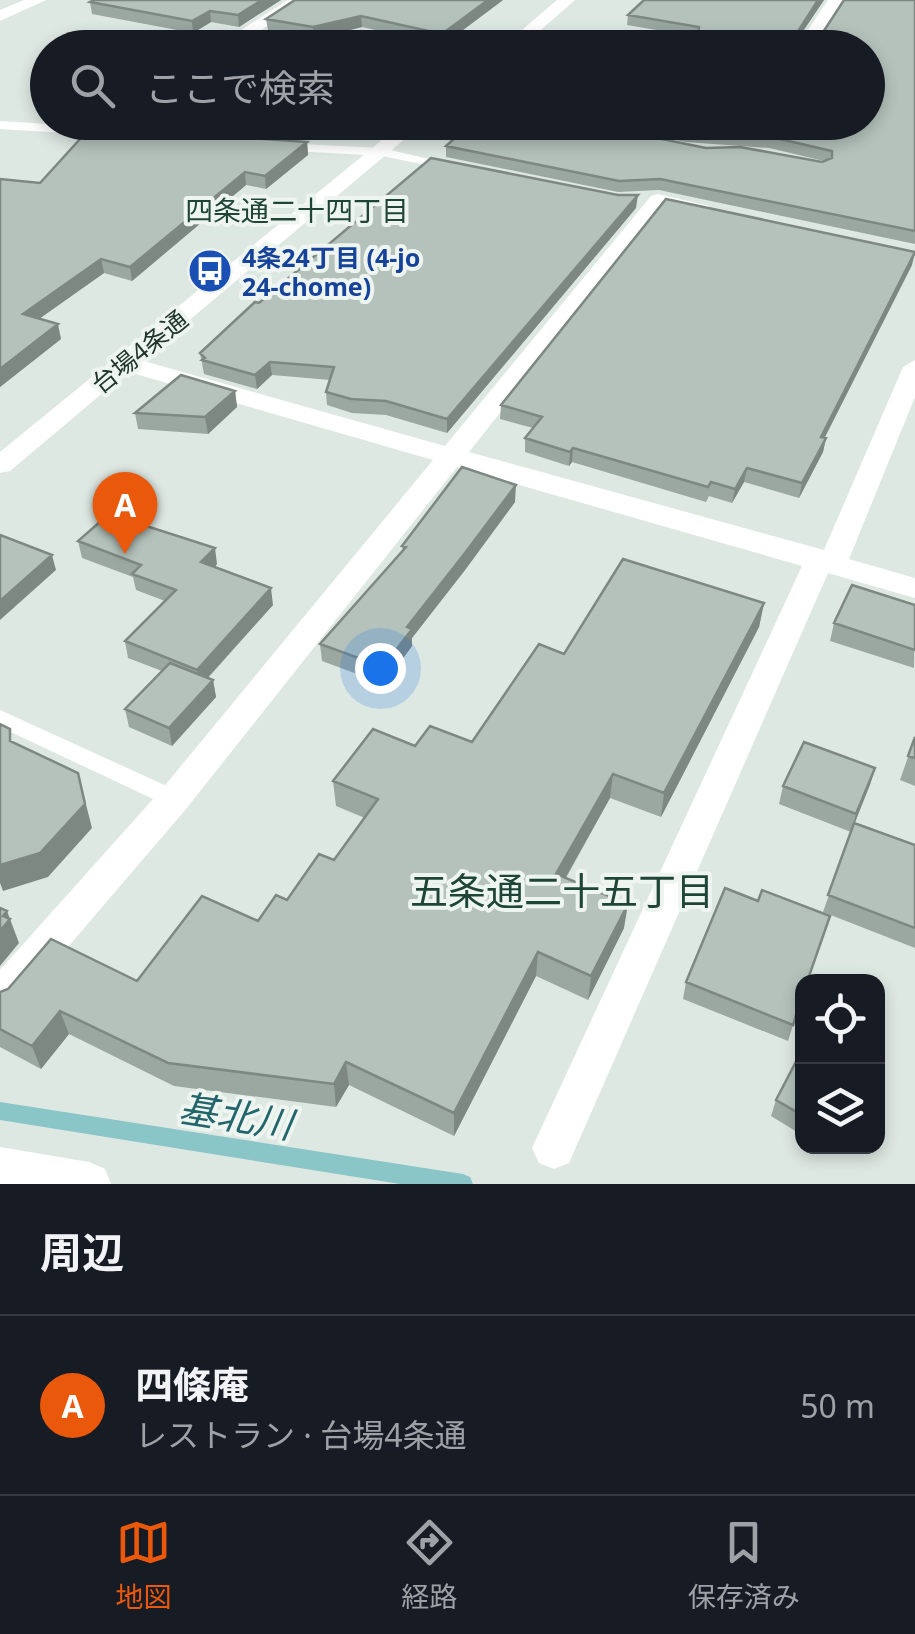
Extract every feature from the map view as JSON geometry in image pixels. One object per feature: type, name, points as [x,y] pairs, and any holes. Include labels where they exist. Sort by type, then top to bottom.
[{"type":"street","points":[[0,16],[38,0]]},
{"type":"street","points":[[250,30],[299,0]]},
{"type":"street","points":[[531,30],[568,0]]},
{"type":"street","points":[[816,30],[836,0]]},
{"type":"street","name":"台場4条通","points":[[0,464],[396,140]]},
{"type":"street","points":[[0,998],[174,799],[648,200],[731,216]]},
{"type":"street","points":[[124,363],[915,588]]},
{"type":"street","points":[[554,1148],[915,367]]},
{"type":"street","points":[[0,1169],[89,1184]]},
{"type":"lane","points":[[0,125],[30,127]]},
{"type":"lane","points":[[268,146],[382,152],[473,170]]},
{"type":"lane","points":[[0,718],[174,799]]},
{"type":"building","points":[[262,0],[238,15],[210,11],[192,21],[90,2]]},
{"type":"building","points":[[295,0],[488,0],[447,30],[424,30],[361,16],[313,27],[266,19]]},
{"type":"building","points":[[644,0],[818,0],[799,30],[699,30],[628,15]]},
{"type":"building","points":[[844,0],[915,0],[915,231],[660,179],[619,181],[446,146],[453,140],[667,140],[706,148],[740,147],[822,162],[832,158],[832,151],[784,140],[885,140],[885,30],[824,30]]},
{"type":"building","points":[[79,140],[307,142],[265,176],[245,172],[130,267],[101,259],[23,314],[58,324],[0,369],[0,179],[40,183]]},
{"type":"building","points":[[431,158],[618,195],[638,195],[447,419],[386,401],[351,399],[326,392],[334,367],[270,362],[255,375],[202,360],[205,358],[200,353],[255,302],[259,303]]},
{"type":"building","points":[[666,199],[915,252],[821,437],[826,438],[802,483],[747,468],[735,489],[711,482],[708,487],[573,448],[570,452],[525,438],[542,417],[501,405]]},
{"type":"building","points":[[181,375],[235,391],[205,417],[135,413]]},
{"type":"building","points":[[462,467],[516,485],[407,627],[412,629],[383,667],[320,644],[406,547],[402,546]]},
{"type":"building","points":[[109,514],[215,548],[201,562],[271,588],[197,670],[125,641],[176,590],[132,574],[141,565],[78,541]]},
{"type":"building","points":[[0,535],[52,555],[0,601]]},
{"type":"building","points":[[623,559],[764,603],[664,793],[613,774],[556,874],[628,904],[591,976],[538,952],[454,1113],[346,1062],[334,1084],[168,1063],[60,1011],[32,1046],[0,1029],[0,992],[8,989],[51,939],[137,981],[202,896],[258,921],[276,895],[287,900],[319,854],[334,860],[378,799],[333,781],[373,729],[415,746],[430,726],[472,742],[539,644],[564,654]]},
{"type":"building","points":[[852,585],[915,605],[915,650],[834,623]]},
{"type":"building","points":[[170,663],[213,680],[169,728],[125,709]]},
{"type":"building","points":[[0,724],[10,729],[10,741],[78,773],[85,804],[40,853],[0,865]]},
{"type":"building","points":[[915,737],[915,758],[908,756]]},
{"type":"building","points":[[804,742],[875,768],[856,814],[783,786]]},
{"type":"building","points":[[854,823],[915,845],[915,928],[828,895]]},
{"type":"building","points":[[725,888],[758,901],[762,890],[830,916],[810,974],[795,974],[793,1025],[686,982]]},
{"type":"building","points":[[0,908],[7,911],[3,916],[10,919],[0,931]]},
{"type":"building","points":[[795,1063],[795,1111],[776,1100]]},
{"type":"waterway","name":"基北川","points":[[0,1111],[463,1184]]},
{"type":"place","name":"4条24丁目 (4-jo 24-chome)","points":[[210,271]]},
{"type":"place","name":"四條庵","points":[[125,554]]},
{"type":"district","name":"四条通二十四丁目","points":[[297,210]]},
{"type":"district","name":"五条通二十五丁目","points":[[562,890]]}]
